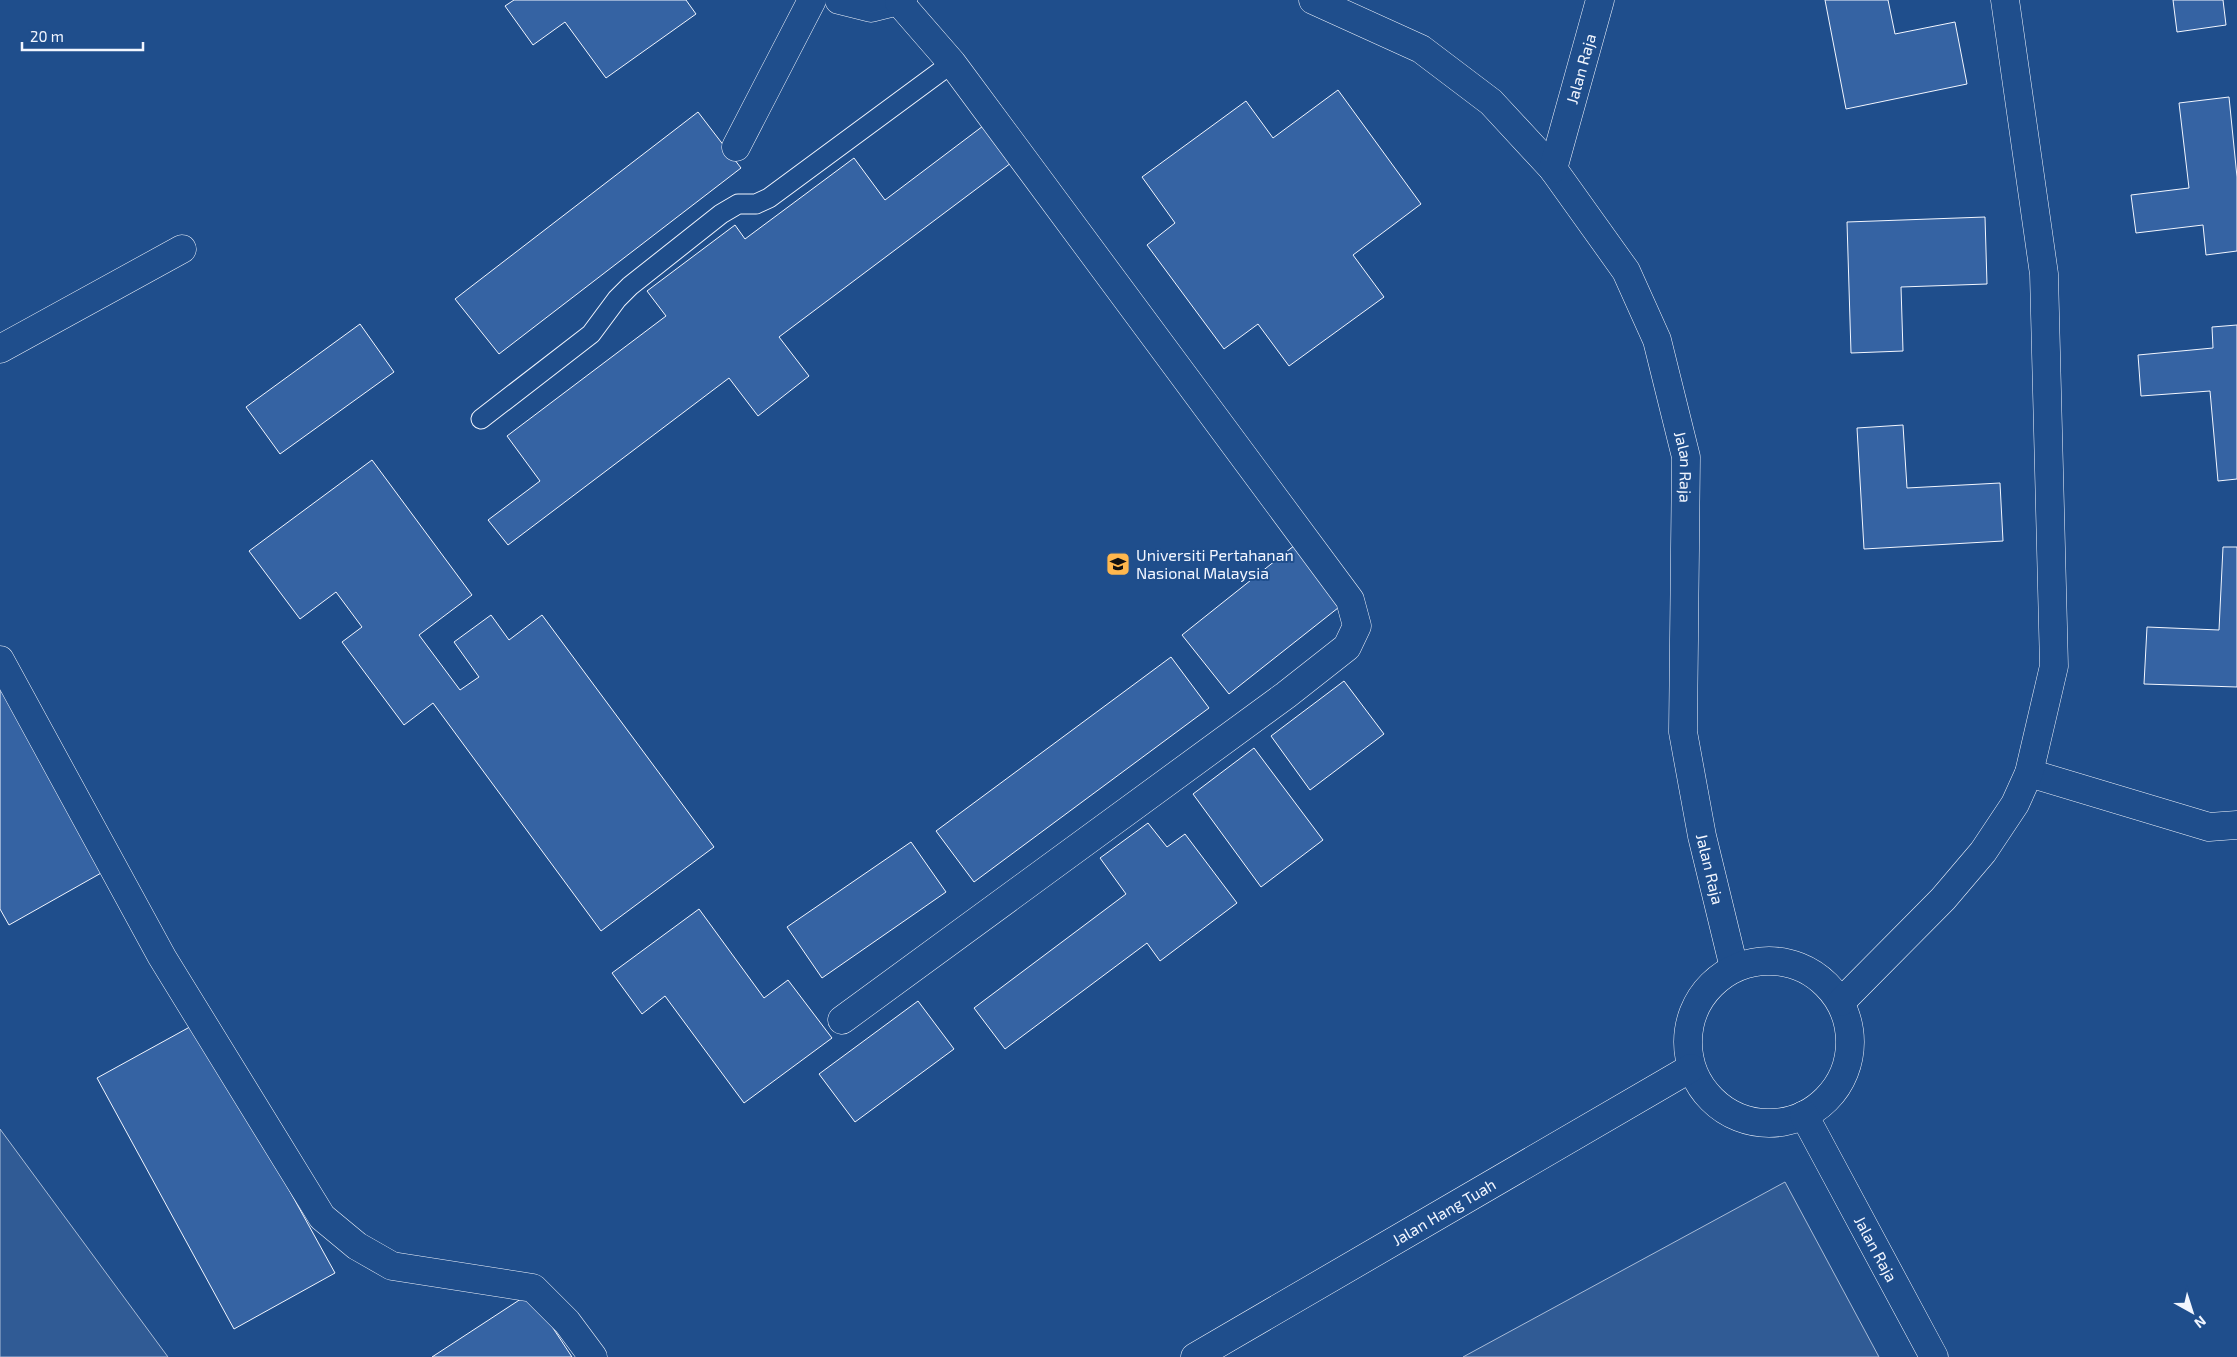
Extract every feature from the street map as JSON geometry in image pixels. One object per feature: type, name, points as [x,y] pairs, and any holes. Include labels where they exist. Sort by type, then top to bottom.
[{"type":"street","points":[[736,147],[812,0]]},
{"type":"street","points":[[839,0],[871,8],[901,1],[952,63],[1350,600],[1357,626],[1348,647],[1286,695],[842,1020]]},
{"type":"street","points":[[1312,0],[1421,49],[1491,102],[1553,169]]},
{"type":"street","name":"Jalan Raja","points":[[1600,0],[1553,169],[1626,271],[1656,340],[1686,457],[1683,732],[1702,836],[1734,968]]},
{"type":"street","points":[[1841,1002],[1944,899],[1983,852],[2015,804],[2029,773],[2054,666],[2044,274],[2005,0]]},
{"type":"street","points":[[0,349],[182,249]]},
{"type":"street","points":[[0,660],[162,957],[322,1217],[357,1246],[392,1266],[532,1288],[567,1322],[593,1357]]},
{"type":"street","points":[[2029,773],[2208,827],[2237,826]]},
{"type":"street","points":[[1782,960],[1806,968],[1826,982],[1841,1002],[1850,1027],[1850,1053],[1842,1079],[1826,1100],[1804,1115],[1777,1123],[1750,1121],[1724,1111],[1704,1092],[1691,1068],[1687,1038],[1694,1010],[1710,986],[1734,968],[1757,961],[1782,960]]},
{"type":"street","name":"Jalan Hang Tuah","points":[[1195,1357],[1691,1068]]},
{"type":"street","name":"Jalan Raja","points":[[1804,1115],[1934,1357]]},
{"type":"lane","points":[[481,419],[592,334],[617,299],[630,286],[721,214],[738,204],[756,204],[770,198],[952,63]]},
{"type":"shaded area","points":[[0,1129],[168,1357],[0,1357]]},
{"type":"shaded area","points":[[1785,1182],[1879,1357],[1463,1357]]},
{"type":"building","points":[[514,0],[686,0],[696,14],[606,78],[565,22],[533,45],[505,6]]},
{"type":"building","points":[[1825,0],[1888,0],[1895,34],[1955,22],[1967,84],[1846,109]]},
{"type":"building","points":[[2173,0],[2223,0],[2226,25],[2177,32]]},
{"type":"building","points":[[1338,90],[1421,204],[1353,255],[1384,297],[1289,366],[1258,324],[1224,349],[1147,245],[1175,223],[1142,177],[1246,101],[1273,138]]},
{"type":"building","points":[[2229,97],[2237,177],[2237,251],[2206,255],[2203,225],[2136,233],[2131,195],[2189,188],[2179,103]]},
{"type":"building","points":[[698,112],[741,168],[499,354],[455,299]]},
{"type":"building","points":[[987,123],[1015,160],[779,337],[809,376],[758,416],[729,378],[508,545],[488,520],[540,481],[507,436],[666,316],[647,291],[735,225],[745,239],[854,158],[885,200]]},
{"type":"building","points":[[1985,217],[1987,284],[1901,287],[1903,351],[1851,353],[1847,222]]},
{"type":"building","points":[[360,324],[394,372],[280,454],[246,407]]},
{"type":"building","points":[[2237,325],[2237,479],[2218,481],[2210,391],[2141,396],[2138,355],[2213,348],[2212,327]]},
{"type":"building","points":[[1903,425],[1907,488],[2000,483],[2003,541],[1864,549],[1857,428]]},
{"type":"building","points":[[372,460],[472,595],[419,635],[460,690],[479,677],[454,642],[491,615],[509,640],[542,615],[714,847],[601,931],[433,703],[404,725],[342,642],[362,627],[336,592],[300,619],[249,551]]},
{"type":"building","points":[[1295,545],[1343,604],[1229,694],[1182,635]]},
{"type":"building","points":[[2223,547],[2237,547],[2237,687],[2144,684],[2147,627],[2219,630]]},
{"type":"building","points":[[1171,657],[1209,708],[974,882],[936,831]]},
{"type":"building","points":[[0,674],[110,868],[9,925],[0,909]]},
{"type":"building","points":[[1344,681],[1384,734],[1310,790],[1271,736]]},
{"type":"building","points":[[1254,748],[1323,840],[1261,887],[1193,794]]},
{"type":"building","points":[[1148,823],[1167,847],[1185,834],[1237,903],[1160,961],[1147,943],[1005,1049],[974,1008],[1126,894],[1100,858]]},
{"type":"building","points":[[911,842],[946,892],[822,978],[787,927]]},
{"type":"building","points":[[699,909],[764,998],[788,980],[832,1038],[744,1103],[665,996],[642,1014],[612,973]]},
{"type":"building","points":[[918,1001],[954,1049],[855,1122],[819,1074]]},
{"type":"building","points":[[197,1023],[335,1273],[234,1329],[97,1078]]},
{"type":"building","points":[[530,1293],[572,1357],[432,1357]]},
{"type":"place","name":"Universiti Pertahanan Nasional Malaysia","points":[[1118,564]]}]
